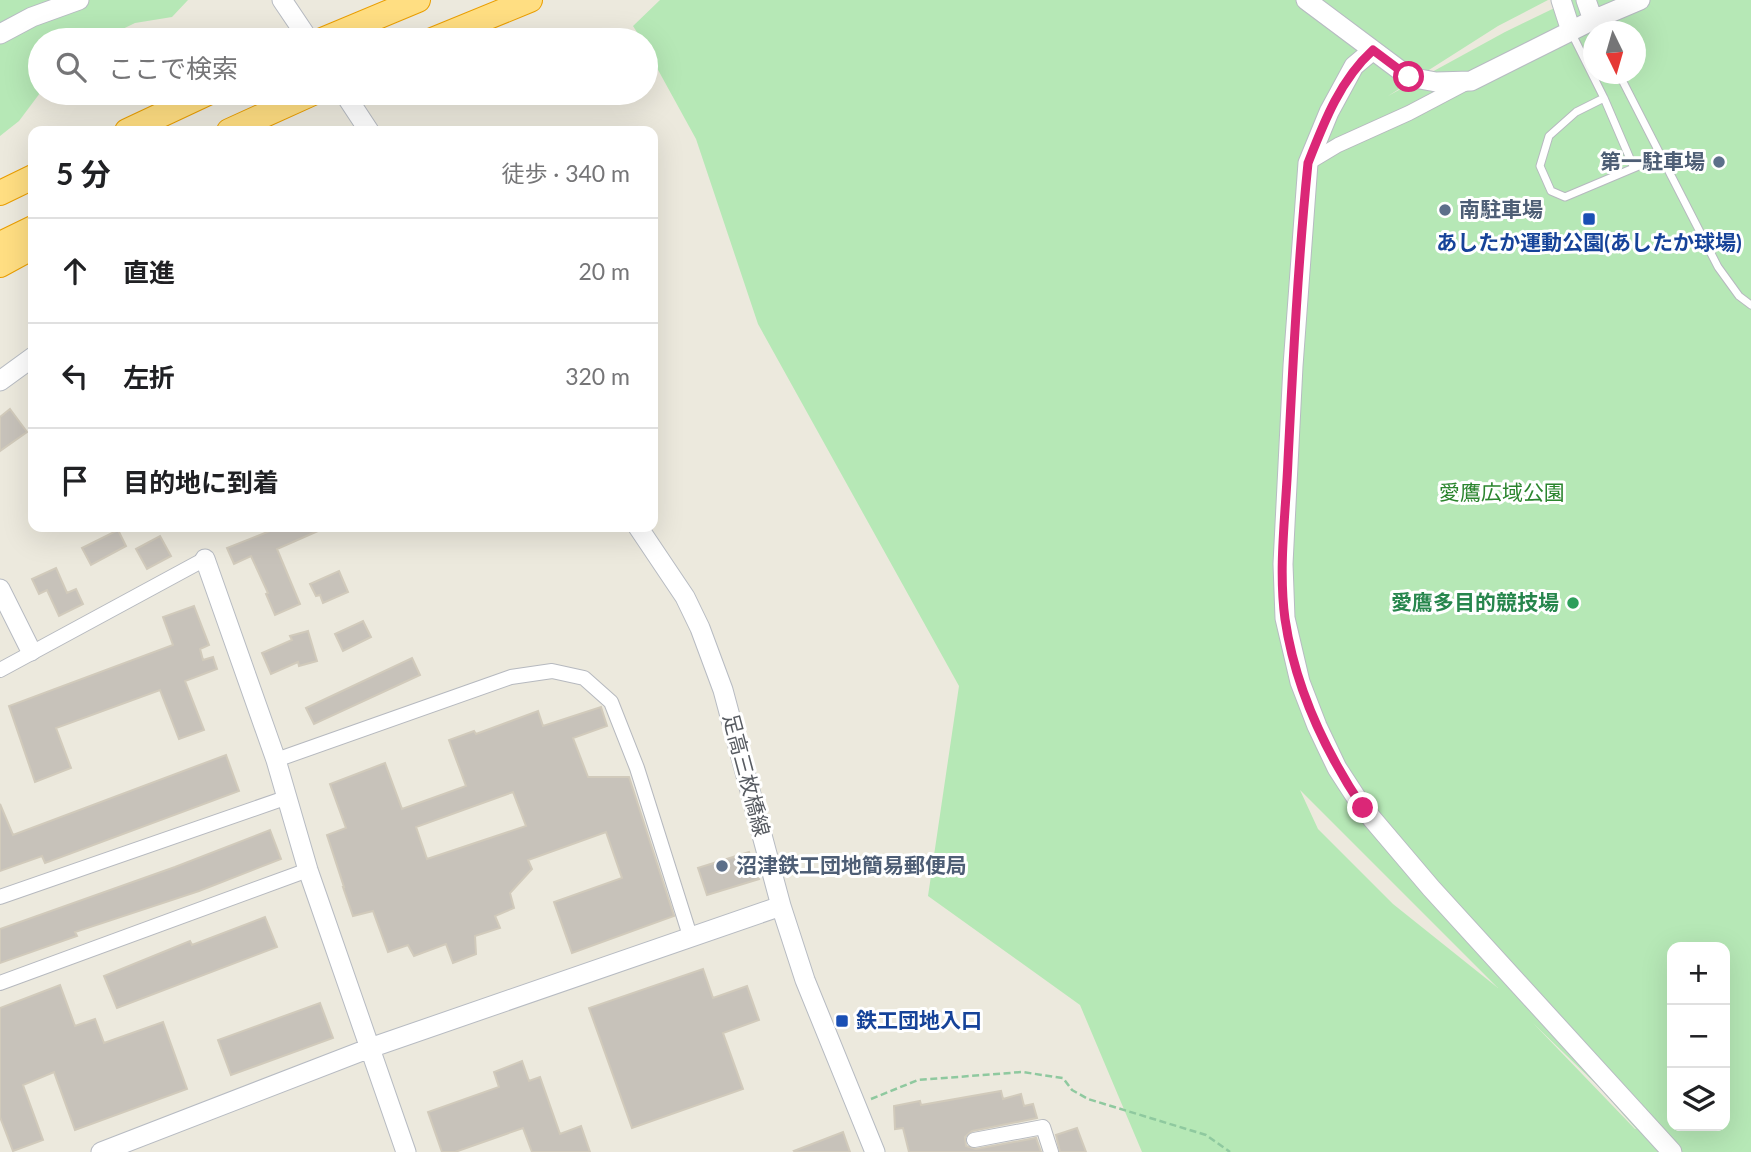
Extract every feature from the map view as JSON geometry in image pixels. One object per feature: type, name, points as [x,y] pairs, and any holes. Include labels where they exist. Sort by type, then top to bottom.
[{"type":"highway","points":[[352,28],[418,0]]},
{"type":"highway","points":[[461,28],[530,0]]},
{"type":"highway","points":[[138,126],[182,105]]},
{"type":"highway","points":[[240,126],[286,105]]},
{"type":"highway","points":[[261,126],[301,105]]},
{"type":"highway","points":[[0,193],[28,179]]},
{"type":"highway","points":[[0,244],[28,230]]},
{"type":"highway","points":[[0,265],[28,250]]},
{"type":"street","points":[[0,34],[32,17],[79,0]]},
{"type":"street","points":[[282,0],[301,28]]},
{"type":"street","points":[[1306,0],[1409,77],[1436,82],[1471,80]]},
{"type":"street","points":[[1561,0],[1571,31]]},
{"type":"street","points":[[1586,0],[1594,21]]},
{"type":"street","points":[[1604,21],[1640,0]]},
{"type":"street","points":[[1308,163],[1338,145],[1409,113],[1571,31],[1583,29]]},
{"type":"street","points":[[1373,50],[1354,66],[1329,112],[1308,163],[1293,366],[1283,564],[1285,618],[1300,682],[1337,768],[1363,808],[1431,888],[1672,1152]]},
{"type":"street","points":[[352,105],[366,126]]},
{"type":"street","points":[[0,381],[28,361]]},
{"type":"street","name":"足高三枚橋線","points":[[641,532],[685,597],[700,628],[723,690],[781,906],[805,980],[875,1152]]},
{"type":"street","points":[[0,670],[205,559],[276,760],[308,870],[406,1152]]},
{"type":"street","points":[[0,589],[31,651]]},
{"type":"street","points":[[276,760],[511,677],[552,671],[584,678],[611,702],[637,768],[691,939]]},
{"type":"street","points":[[0,897],[288,797]]},
{"type":"street","points":[[0,983],[308,870]]},
{"type":"street","points":[[101,1152],[370,1048],[781,906]]},
{"type":"street","points":[[974,1140],[1043,1127],[1051,1152]]},
{"type":"lane","points":[[1571,31],[1634,168]]},
{"type":"lane","points":[[1624,84],[1718,267],[1739,296],[1751,305]]},
{"type":"lane","points":[[1604,99],[1576,112],[1549,136],[1540,166],[1551,191],[1564,197],[1660,156]]},
{"type":"path","points":[[856,1105],[918,1080],[1022,1072],[1063,1078],[1072,1090],[1088,1099],[1206,1135],[1230,1152]]},
{"type":"green space","points":[[0,0],[188,0],[172,17],[135,23],[125,28],[28,28],[28,105],[31,105],[19,121],[0,136]]},
{"type":"green space","name":"愛鷹広域公園","points":[[660,0],[1548,0],[1498,26],[1388,96],[1505,32],[1571,0],[1751,0],[1751,1152],[1142,1152],[1080,1005],[928,896],[959,686],[758,324],[696,139],[658,70],[658,28],[633,26]],"holes":[[[1300,790],[1498,988],[1393,904],[1318,829]],[[1533,1023],[1600,1088],[1636,1129]]]},
{"type":"building","points":[[10,409],[27,432],[0,451],[0,417]]},
{"type":"building","points":[[114,532],[119,532],[126,546],[91,565],[82,548]]},
{"type":"building","points":[[267,532],[316,532],[277,549],[300,604],[275,615],[251,556],[234,564],[227,548]]},
{"type":"building","points":[[160,536],[171,556],[147,569],[136,549]]},
{"type":"building","points":[[56,568],[67,593],[76,589],[83,604],[59,616],[47,590],[39,594],[32,579]]},
{"type":"building","points":[[339,571],[348,592],[323,603],[310,584]]},
{"type":"building","points":[[194,606],[209,645],[200,649],[203,660],[213,657],[217,669],[185,681],[204,730],[179,739],[160,690],[56,728],[71,768],[35,782],[9,706],[173,645],[163,617]]},
{"type":"building","points":[[363,621],[371,637],[343,651],[335,634]]},
{"type":"building","points":[[308,631],[317,661],[299,666],[298,662],[271,674],[262,653],[292,640],[290,636]]},
{"type":"building","points":[[412,658],[420,675],[314,724],[306,708]]},
{"type":"building","points":[[601,707],[607,726],[573,738],[588,777],[629,777],[674,916],[572,953],[554,902],[622,878],[606,832],[528,860],[532,869],[510,893],[514,908],[495,916],[500,928],[475,936],[476,954],[453,963],[446,944],[414,956],[408,945],[388,952],[373,911],[353,916],[327,835],[346,828],[330,784],[385,763],[402,809],[466,786],[449,740],[474,731],[476,734],[538,711],[543,726]],"holes":[[[513,792],[526,826],[427,859],[416,827]]]},
{"type":"building","points":[[226,755],[239,791],[45,863],[42,856],[0,871],[0,804],[13,835]]},
{"type":"building","points":[[270,830],[281,859],[199,891],[75,932],[77,936],[0,963],[0,929]]},
{"type":"building","points":[[749,852],[759,879],[707,895],[698,868]]},
{"type":"building","points":[[265,917],[277,947],[117,1008],[104,976],[190,941],[192,945]]},
{"type":"building","points":[[703,969],[713,998],[747,986],[759,1020],[723,1033],[743,1089],[632,1128],[589,1008]]},
{"type":"building","points":[[60,985],[75,1026],[95,1019],[104,1043],[163,1022],[187,1089],[75,1130],[54,1072],[23,1085],[43,1140],[13,1151],[0,1117],[0,1008]]},
{"type":"building","points":[[320,1003],[333,1038],[231,1075],[218,1040]]},
{"type":"building","points":[[522,1061],[529,1081],[540,1077],[560,1134],[581,1126],[590,1152],[532,1152],[523,1128],[455,1152],[442,1152],[428,1112],[499,1087],[494,1072]]},
{"type":"building","points":[[1001,1091],[1003,1099],[1021,1094],[1024,1106],[1033,1104],[1037,1118],[972,1131],[965,1137],[966,1146],[976,1149],[1036,1138],[1041,1152],[909,1152],[903,1128],[895,1129],[894,1106],[920,1101],[921,1105]]},
{"type":"building","points":[[1077,1128],[1086,1152],[1060,1152],[1056,1135]]},
{"type":"building","points":[[843,1132],[850,1152],[794,1151]]},
{"type":"place","name":"第一駐車場","points":[[1719,162]]},
{"type":"place","name":"南駐車場","points":[[1445,210]]},
{"type":"place","name":"あしたか運動公園(あしたか球場)","points":[[1589,219]]},
{"type":"place","name":"愛鷹多目的競技場","points":[[1573,603]]},
{"type":"place","name":"沼津鉄工団地簡易郵便局","points":[[722,866]]},
{"type":"place","name":"鉄工団地入口","points":[[842,1021]]},
{"type":"route","points":[[1363,808],[1337,768],[1317,726],[1300,682],[1285,618],[1283,564],[1293,366],[1308,163],[1320,133],[1354,66],[1373,50],[1409,77]]}]
